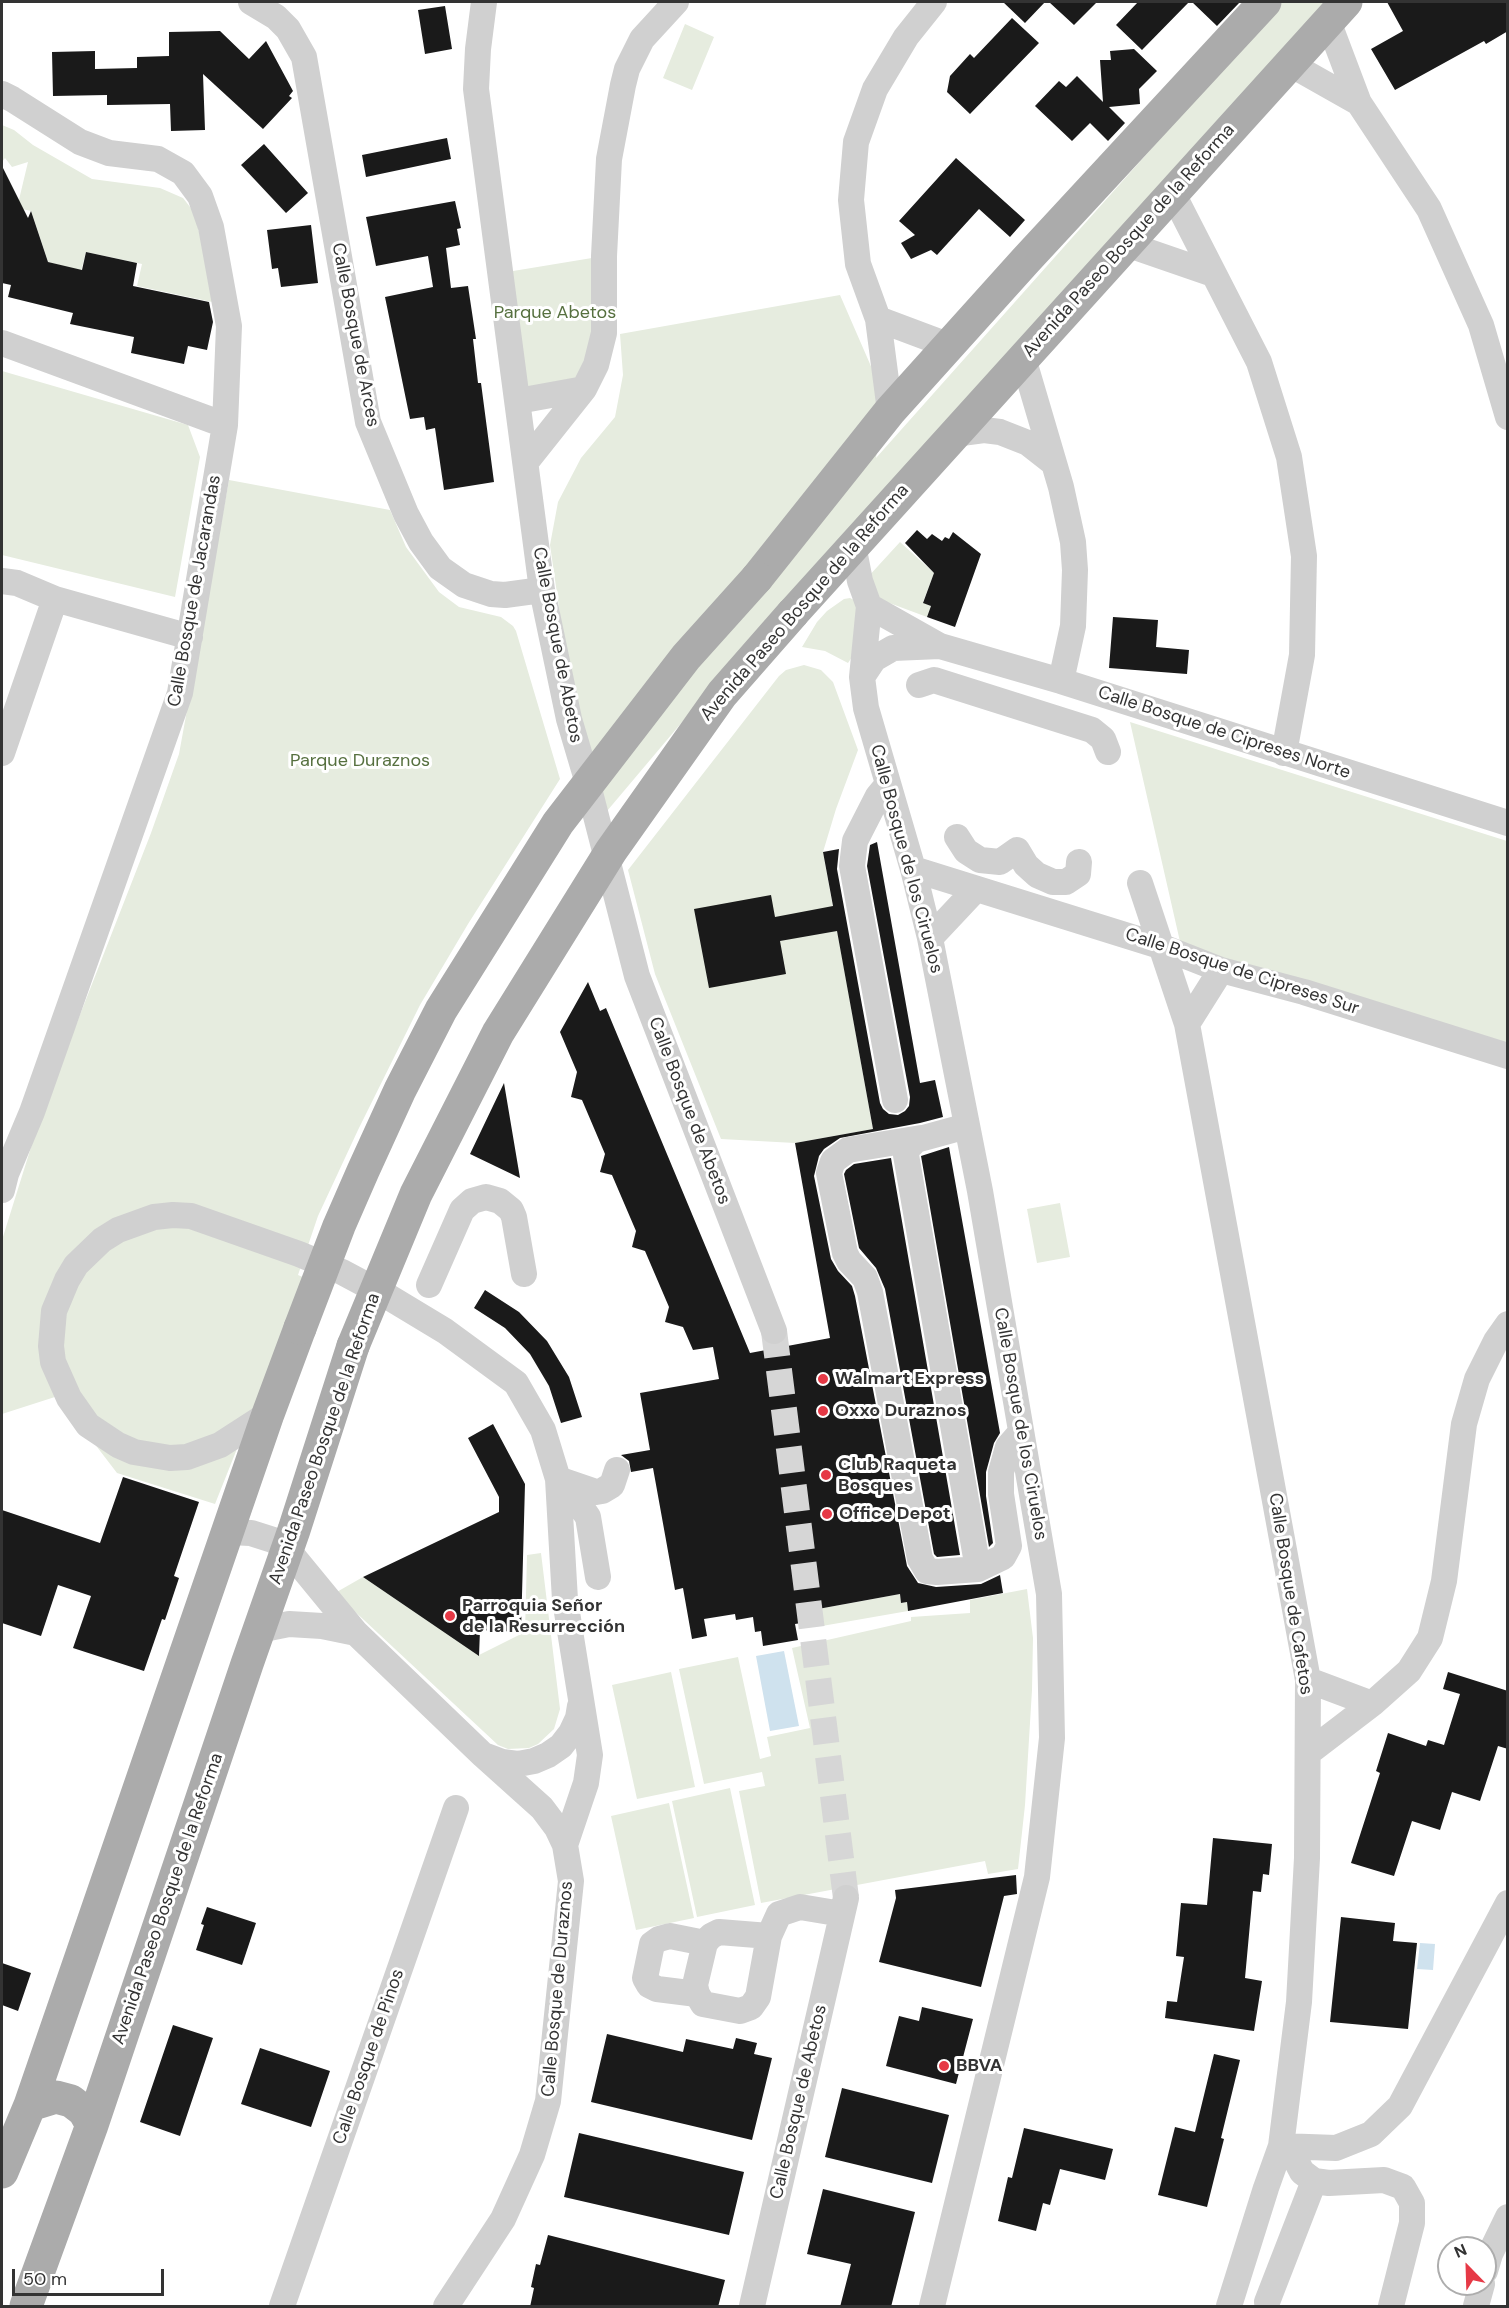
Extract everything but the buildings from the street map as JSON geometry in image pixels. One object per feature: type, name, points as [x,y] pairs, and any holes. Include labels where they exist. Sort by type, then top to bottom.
[{"type":"main road","points":[[3,2164],[30,2105],[268,1414],[300,1328],[339,1226],[400,1090],[441,1010],[558,823],[686,657],[757,578],[890,411],[1026,260],[1265,2]]},
{"type":"main road","name":"Avenida Paseo Bosque de la Reforma","points":[[26,2307],[92,2125],[287,1549],[353,1346],[416,1194],[498,1033],[625,831],[722,694],[853,545],[1337,11]]},
{"type":"main road","points":[[30,2105],[56,2097],[71,2101],[84,2111],[92,2125]]},
{"type":"street","name":"Calle Bosque de Arces","points":[[251,2],[276,17],[288,29],[304,57],[368,422],[406,514],[421,542],[440,568],[464,585],[491,594],[505,595],[542,590]]},
{"type":"street","name":"Calle Bosque de Abetos","points":[[484,2],[476,89],[542,590],[569,719],[637,976],[774,1331]]},
{"type":"street","points":[[526,462],[584,389],[596,365],[604,333],[604,256],[609,159],[623,84],[627,69],[642,39],[676,2]]},
{"type":"street","points":[[890,411],[878,319],[858,264],[851,200],[856,142],[875,89],[906,37],[934,2]]},
{"type":"street","points":[[1337,11],[1359,103],[1429,209],[1481,325],[1508,417]]},
{"type":"street","points":[[1290,64],[1359,103]]},
{"type":"street","name":"Calle Bosque de Jacarandas","points":[[2,94],[80,142],[109,153],[158,159],[183,172],[200,196],[211,227],[228,326],[225,424],[180,693],[32,1112],[6,1174],[2,1190]]},
{"type":"street","points":[[1173,194],[1259,362],[1291,468],[1304,556],[1302,655],[1284,753]]},
{"type":"street","points":[[1126,244],[1213,274]]},
{"type":"street","points":[[878,319],[950,346]]},
{"type":"street","points":[[2,343],[225,424]]},
{"type":"street","points":[[1023,358],[1068,515],[1075,570],[1073,626],[1062,681]]},
{"type":"street","points":[[518,401],[584,389]]},
{"type":"street","points":[[954,434],[984,430],[1000,432],[1028,442],[1051,461]]},
{"type":"street","name":"Calle Bosque de los Ciruelos","points":[[853,545],[860,581],[869,606],[862,676],[866,708],[913,869],[930,938],[967,1126],[1049,1594],[1052,1738],[1037,1877],[932,2307]]},
{"type":"street","points":[[2,580],[16,583],[55,599],[190,637]]},
{"type":"street","points":[[2,753],[55,599]]},
{"type":"street","name":"Calle Bosque de Cipreses Norte","points":[[869,606],[940,646],[1062,681],[1508,823]]},
{"type":"street","name":"Calle Bosque de Cipreses Norte","points":[[862,676],[874,659],[893,648],[940,646]]},
{"type":"street","points":[[972,655],[977,670],[974,692]]},
{"type":"street","points":[[919,685],[934,680],[1092,730],[1103,740],[1108,752]]},
{"type":"street","points":[[888,784],[878,796],[855,841],[852,866],[895,1100]]},
{"type":"street","points":[[957,837],[966,851],[980,860],[1000,862],[1017,850],[1026,865],[1037,875],[1053,882],[1066,882],[1078,874],[1079,862]]},
{"type":"street","name":"Calle Bosque de Cipreses Sur","points":[[913,869],[1160,946],[1221,970],[1304,992],[1508,1056]]},
{"type":"street","name":"Calle Bosque de Cafetos","points":[[1140,883],[1187,1024],[1308,1680],[1307,1858],[1299,2002],[1285,2146],[1266,2188],[1229,2307]]},
{"type":"street","points":[[930,938],[976,889]]},
{"type":"street","points":[[1187,1024],[1221,970]]},
{"type":"street","points":[[967,1126],[921,1138],[843,1153],[837,1156],[830,1166],[829,1179],[845,1253],[849,1261],[865,1278],[870,1292],[922,1565],[927,1571],[978,1569],[995,1563],[1003,1557],[1007,1551],[1008,1531],[1001,1494],[1001,1472],[1008,1448],[1021,1432]]},
{"type":"street","points":[[921,1138],[908,1148],[906,1163],[978,1569]]},
{"type":"street","points":[[429,1285],[462,1210],[466,1205],[486,1197],[494,1198],[506,1205],[514,1216],[524,1274]]},
{"type":"street","name":"Calle Bosque de Duraznos","points":[[268,1414],[220,1445],[187,1457],[161,1457],[134,1452],[117,1445],[88,1425],[69,1398],[52,1362],[54,1311],[63,1288],[76,1265],[102,1240],[118,1230],[154,1217],[173,1215],[191,1216],[299,1254],[342,1272],[445,1331],[516,1383],[543,1430],[558,1487],[565,1600],[579,1699],[590,1755],[589,1767],[565,1845],[571,1881],[548,2101],[532,2155],[503,2219],[446,2307]]},
{"type":"street","points":[[1308,1753],[1372,1704],[1409,1671],[1430,1638],[1444,1581],[1464,1424],[1477,1379],[1496,1341],[1508,1324]]},
{"type":"street","points":[[558,1487],[602,1491],[612,1485],[617,1470]]},
{"type":"street","points":[[558,1487],[566,1497],[579,1504],[588,1517],[598,1577]]},
{"type":"street","points":[[228,1532],[251,1533],[273,1540],[287,1549],[356,1633],[483,1755],[542,1808],[557,1828],[565,1845]]},
{"type":"street","points":[[259,1630],[289,1624],[322,1626],[356,1633]]},
{"type":"street","points":[[1308,1680],[1372,1704]]},
{"type":"street","points":[[483,1755],[502,1762],[518,1764],[548,1755],[561,1746],[571,1733],[578,1718],[579,1699]]},
{"type":"street","name":"Calle Bosque de Pinos","points":[[282,2307],[456,1808]]},
{"type":"street","points":[[1285,2146],[1336,2148],[1371,2134],[1400,2106],[1508,1903]]},
{"type":"street","name":"Calle Bosque de Abetos","points":[[752,2307],[844,1906],[800,1907],[787,1910],[780,1914],[770,1936]]},
{"type":"street","points":[[719,1932],[770,1936],[758,1997],[751,2007],[740,2011],[703,2004],[695,1985],[705,1943],[719,1932]]},
{"type":"street","points":[[697,1994],[657,1989],[649,1985],[645,1978],[652,1944],[659,1938],[670,1935],[705,1943]]},
{"type":"street","points":[[1285,2146],[1302,2172],[1314,2181],[1329,2183],[1384,2180],[1403,2187],[1412,2203],[1412,2223],[1390,2307]]},
{"type":"street","points":[[1267,2302],[1314,2181]]},
{"type":"street","points":[[1497,2240],[1508,2217]]},
{"type":"green space","points":[[1282,2],[1331,2],[753,638],[591,830],[550,545],[558,502],[581,458],[615,417],[623,375],[620,334],[840,295],[880,387],[881,421],[876,458]]},
{"type":"green space","points":[[685,24],[714,37],[692,90],[663,78]]},
{"type":"green space","points":[[2,125],[14,130],[33,145],[92,179],[160,188],[183,198],[194,212],[217,303],[137,286],[142,264],[86,252],[81,271],[48,262],[31,211],[17,208],[28,162],[12,167],[5,158],[2,162]]},
{"type":"green space","name":"Parque Abetos","points":[[604,256],[584,389],[518,401],[501,273]]},
{"type":"green space","points":[[2,371],[188,425],[200,457],[175,597],[2,555]]},
{"type":"green space","name":"Parque Duraznos","points":[[229,480],[390,510],[406,547],[439,592],[459,607],[501,617],[513,626],[560,779],[468,924],[420,1005],[358,1130],[318,1216],[298,1275],[305,1278],[215,1504],[117,1473],[58,1396],[2,1414],[2,1240],[42,1112],[151,833],[179,754]]},
{"type":"green space","points":[[900,542],[934,573],[923,602],[931,606],[927,617],[876,598],[867,578]]},
{"type":"green space","points":[[850,598],[856,601],[859,613],[852,657],[848,663],[825,651],[802,647],[817,622],[827,611],[844,599]]},
{"type":"green space","points":[[804,665],[821,670],[833,682],[858,750],[823,852],[873,1129],[795,1143],[721,1139],[655,974],[628,870],[779,676],[786,670]]},
{"type":"green space","points":[[1130,722],[1507,841],[1507,1049],[1181,946]]},
{"type":"green space","points":[[1060,1203],[1070,1257],[1037,1263],[1027,1209]]},
{"type":"green space","points":[[541,1553],[560,1709],[554,1729],[538,1744],[529,1748],[508,1749],[498,1745],[335,1593],[363,1577],[479,1655],[525,1632],[527,1555]]},
{"type":"green space","points":[[1027,1589],[1033,1638],[1032,1690],[1025,1805],[1018,1869],[988,1874],[985,1861],[761,1903],[739,1791],[765,1786],[762,1772],[704,1784],[679,1669],[738,1657],[760,1759],[771,1756],[767,1737],[810,1728],[792,1648],[911,1621],[911,1617],[970,1613],[970,1600]]},
{"type":"green space","points":[[900,1594],[901,1603],[907,1602],[908,1611],[822,1626],[818,1609]]},
{"type":"green space","points":[[671,1672],[695,1787],[637,1799],[612,1685]]},
{"type":"green space","points":[[730,1788],[755,1905],[697,1917],[672,1801]]},
{"type":"green space","points":[[669,1803],[694,1918],[636,1930],[611,1816]]},
{"type":"water","points":[[784,1651],[799,1726],[770,1731],[756,1656]]},
{"type":"water","points":[[1420,1943],[1435,1944],[1433,1970],[1417,1969]]},
{"type":"tunnel","points":[[774,1331],[846,1898]]},
{"type":"place","name":"Walmart Express","points":[[823,1379]]},
{"type":"place","name":"Oxxo Duraznos","points":[[823,1411]]},
{"type":"place","name":"Club Raqueta Bosques","points":[[826,1475]]},
{"type":"place","name":"Office Depot","points":[[827,1514]]},
{"type":"place","name":"Parroquia Señor de la Resurrección","points":[[450,1616]]},
{"type":"place","name":"BBVA","points":[[944,2066]]}]
